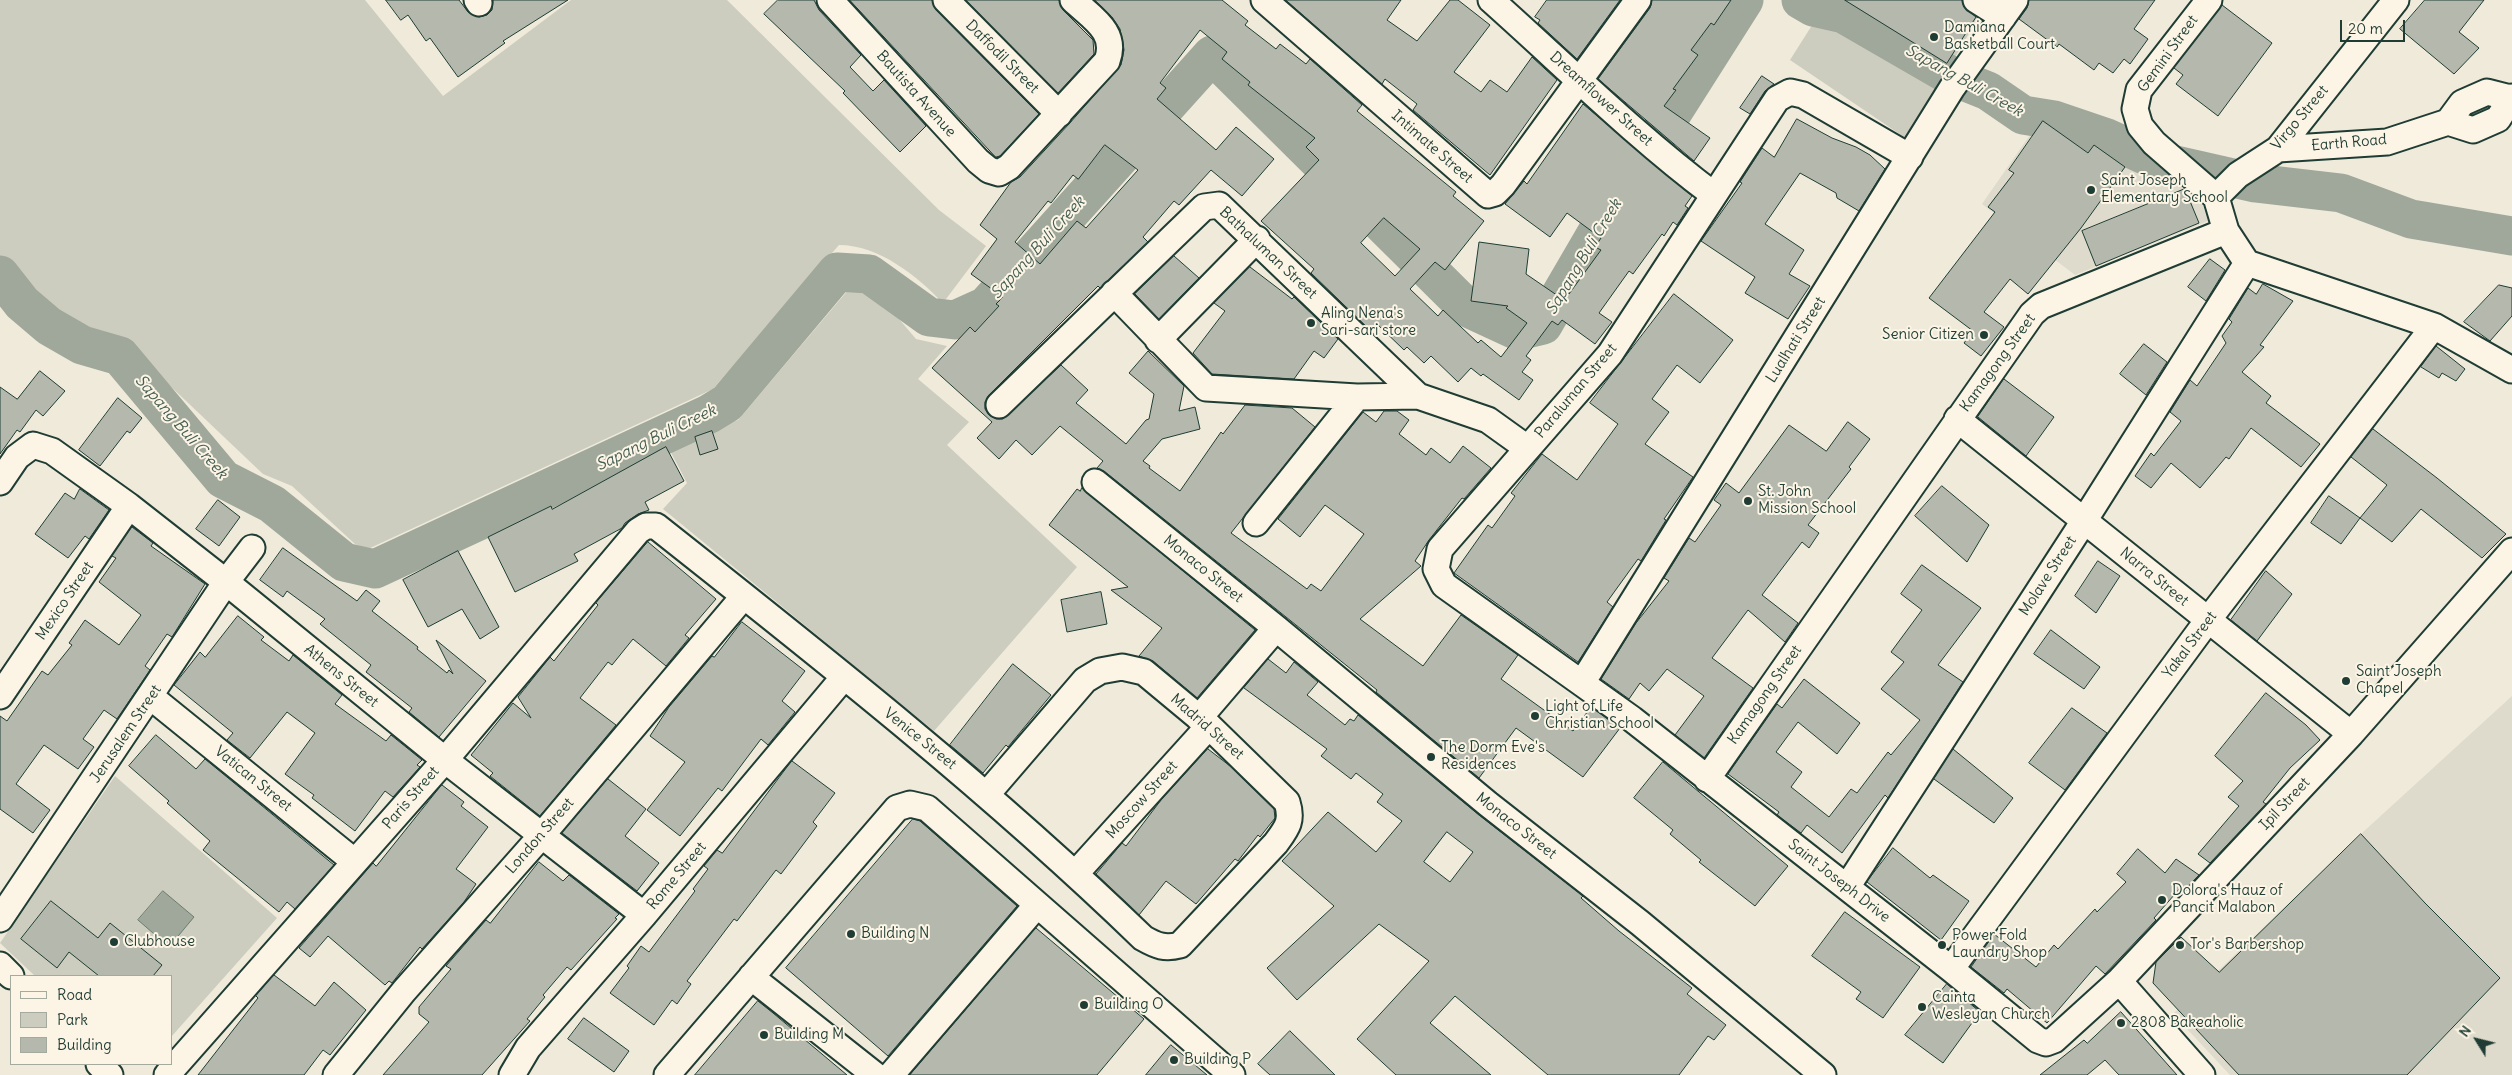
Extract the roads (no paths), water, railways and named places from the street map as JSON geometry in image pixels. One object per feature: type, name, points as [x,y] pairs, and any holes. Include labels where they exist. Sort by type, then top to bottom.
[{"type":"street","name":"Bautista Avenue","points":[[830,0],[978,161],[989,170],[1000,173],[1009,167],[1059,114]]},
{"type":"street","name":"Daffodil Street","points":[[946,0],[1059,114]]},
{"type":"street","points":[[1059,114],[1108,61],[1112,50],[1111,41],[1106,32],[1073,0]]},
{"type":"street","name":"Intimate Street","points":[[1264,0],[1488,195],[1495,193],[1503,186],[1638,0]]},
{"type":"street","name":"Dreamflower Street","points":[[1490,0],[1636,132],[1678,168],[1714,195]]},
{"type":"street","points":[[1976,0],[2009,8]]},
{"type":"street","name":"Gemini Street","points":[[2209,0],[2138,90],[2135,110],[2140,126],[2178,165],[2228,185]]},
{"type":"street","name":"Virgo Street","points":[[2228,185],[2278,149],[2396,0]]},
{"type":"street","name":"Lualhati Street","points":[[1582,683],[1952,88],[2009,8]]},
{"type":"street","name":"Paraluman Street","points":[[1632,719],[1444,585],[1436,568],[1440,549],[1610,354],[1777,99],[1790,92],[1803,95],[1910,158]]},
{"type":"street","name":"Earth Road","points":[[2278,149],[2387,142],[2448,122],[2473,130],[2498,119],[2511,98]]},
{"type":"street","points":[[2228,185],[2226,231],[2247,264],[2434,326],[2512,370]]},
{"type":"street","name":"Bathaluman Street","points":[[998,405],[1204,207],[1219,205],[1257,239],[1418,396]]},
{"type":"street","name":"Kamagong Street","points":[[1707,779],[2032,314],[2041,306],[2226,231]]},
{"type":"street","points":[[1158,340],[1257,239]]},
{"type":"street","name":"Molave Street","points":[[1847,887],[2084,521],[2247,264]]},
{"type":"street","name":"Bathaluman Street","points":[[1114,293],[1206,388],[1357,397],[1418,396],[1488,420],[1527,448]]},
{"type":"street","name":"Yakal Street","points":[[1951,969],[2208,620],[2434,326]]},
{"type":"street","points":[[1256,523],[1357,397]]},
{"type":"street","name":"Narra Street","points":[[1957,419],[2351,734]]},
{"type":"street","name":"Athens Street","points":[[0,482],[17,457],[33,445],[52,452],[129,506],[226,582],[445,760],[644,915]]},
{"type":"street","name":"Monaco Street","points":[[1095,482],[1276,628],[1488,804],[1640,923],[1823,1075]]},
{"type":"street","name":"Mexico Street","points":[[0,696],[129,506]]},
{"type":"street","name":"Paris Street","points":[[167,1075],[445,760],[638,530],[646,526],[656,526]]},
{"type":"street","name":"Venice Street","points":[[656,526],[987,794],[1076,873],[1143,938],[1167,948],[1180,945]]},
{"type":"street","name":"Jerusalem Street","points":[[0,920],[151,697],[226,582],[252,548]]},
{"type":"street","name":"Ipil Street","points":[[2046,1043],[2054,1040],[2119,981],[2351,734],[2512,551]]},
{"type":"street","name":"London Street","points":[[336,1075],[404,991],[542,835],[744,596]]},
{"type":"street","name":"Moscow Street","points":[[1076,873],[1204,722],[1276,628]]},
{"type":"street","name":"Madrid Street","points":[[987,794],[1086,680],[1100,671],[1122,667],[1144,672],[1204,722],[1283,797],[1288,802],[1291,814],[1289,826],[1276,843],[1180,945]]},
{"type":"street","name":"Rome Street","points":[[512,1075],[528,1048],[644,915],[844,677]]},
{"type":"street","name":"Vatican Street","points":[[151,697],[355,862]]},
{"type":"street","name":"Saint Joseph Drive","points":[[1632,719],[1951,969],[2038,1040],[2046,1043]]},
{"type":"street","points":[[667,1075],[897,808],[910,804],[927,808],[1232,1075]]},
{"type":"street","points":[[892,1075],[1037,905]]},
{"type":"street","points":[[0,965],[10,975]]},
{"type":"street","points":[[751,977],[875,1075]]},
{"type":"street","points":[[2119,981],[2202,1075]]},
{"type":"street","points":[[100,1065],[110,1075]]},
{"type":"waterway","name":"Sapang Buli Creek","points":[[0,275],[22,303],[49,326],[82,345],[120,356],[223,479],[272,504],[344,562],[375,569],[709,414],[727,403],[837,272],[869,274],[929,317],[955,320],[986,306],[1212,55],[1466,307],[1518,331],[1543,325],[1603,222],[1744,0]]},
{"type":"waterway","name":"Sapang Buli Creek","points":[[1801,0],[1813,7],[1844,14],[1953,77],[1988,91],[2023,115],[2054,120],[2107,138],[2158,161],[2255,183],[2341,193],[2411,219],[2512,236]]},
{"type":"place","name":"Damiana Basketball Court","points":[[1934,37]]},
{"type":"place","name":"Saint Joseph Elementary School","points":[[2091,190]]},
{"type":"place","name":"Aling Nena's Sari-sari store","points":[[1311,323]]},
{"type":"place","name":"Senior Citizen","points":[[1984,335]]},
{"type":"place","name":"St. John Mission School","points":[[1748,501]]},
{"type":"place","name":"Saint Joseph Chapel","points":[[2346,681]]},
{"type":"place","name":"Light of Life Christian School","points":[[1535,716]]},
{"type":"place","name":"The Dorm Eve's Residences","points":[[1431,757]]},
{"type":"place","name":"Dolora's Hauz of Pancit Malabon","points":[[2162,900]]},
{"type":"place","name":"Building N","points":[[851,934]]},
{"type":"place","name":"Clubhouse","points":[[114,942]]},
{"type":"place","name":"Power Fold Laundry Shop","points":[[1942,945]]},
{"type":"place","name":"Tor's Barbershop","points":[[2180,945]]},
{"type":"place","name":"Building O","points":[[1084,1005]]},
{"type":"place","name":"Cainta Wesleyan Church","points":[[1922,1007]]},
{"type":"place","name":"2808 Bakeaholic","points":[[2121,1023]]},
{"type":"place","name":"Building M","points":[[764,1035]]},
{"type":"place","name":"Building P","points":[[1174,1060]]}]
